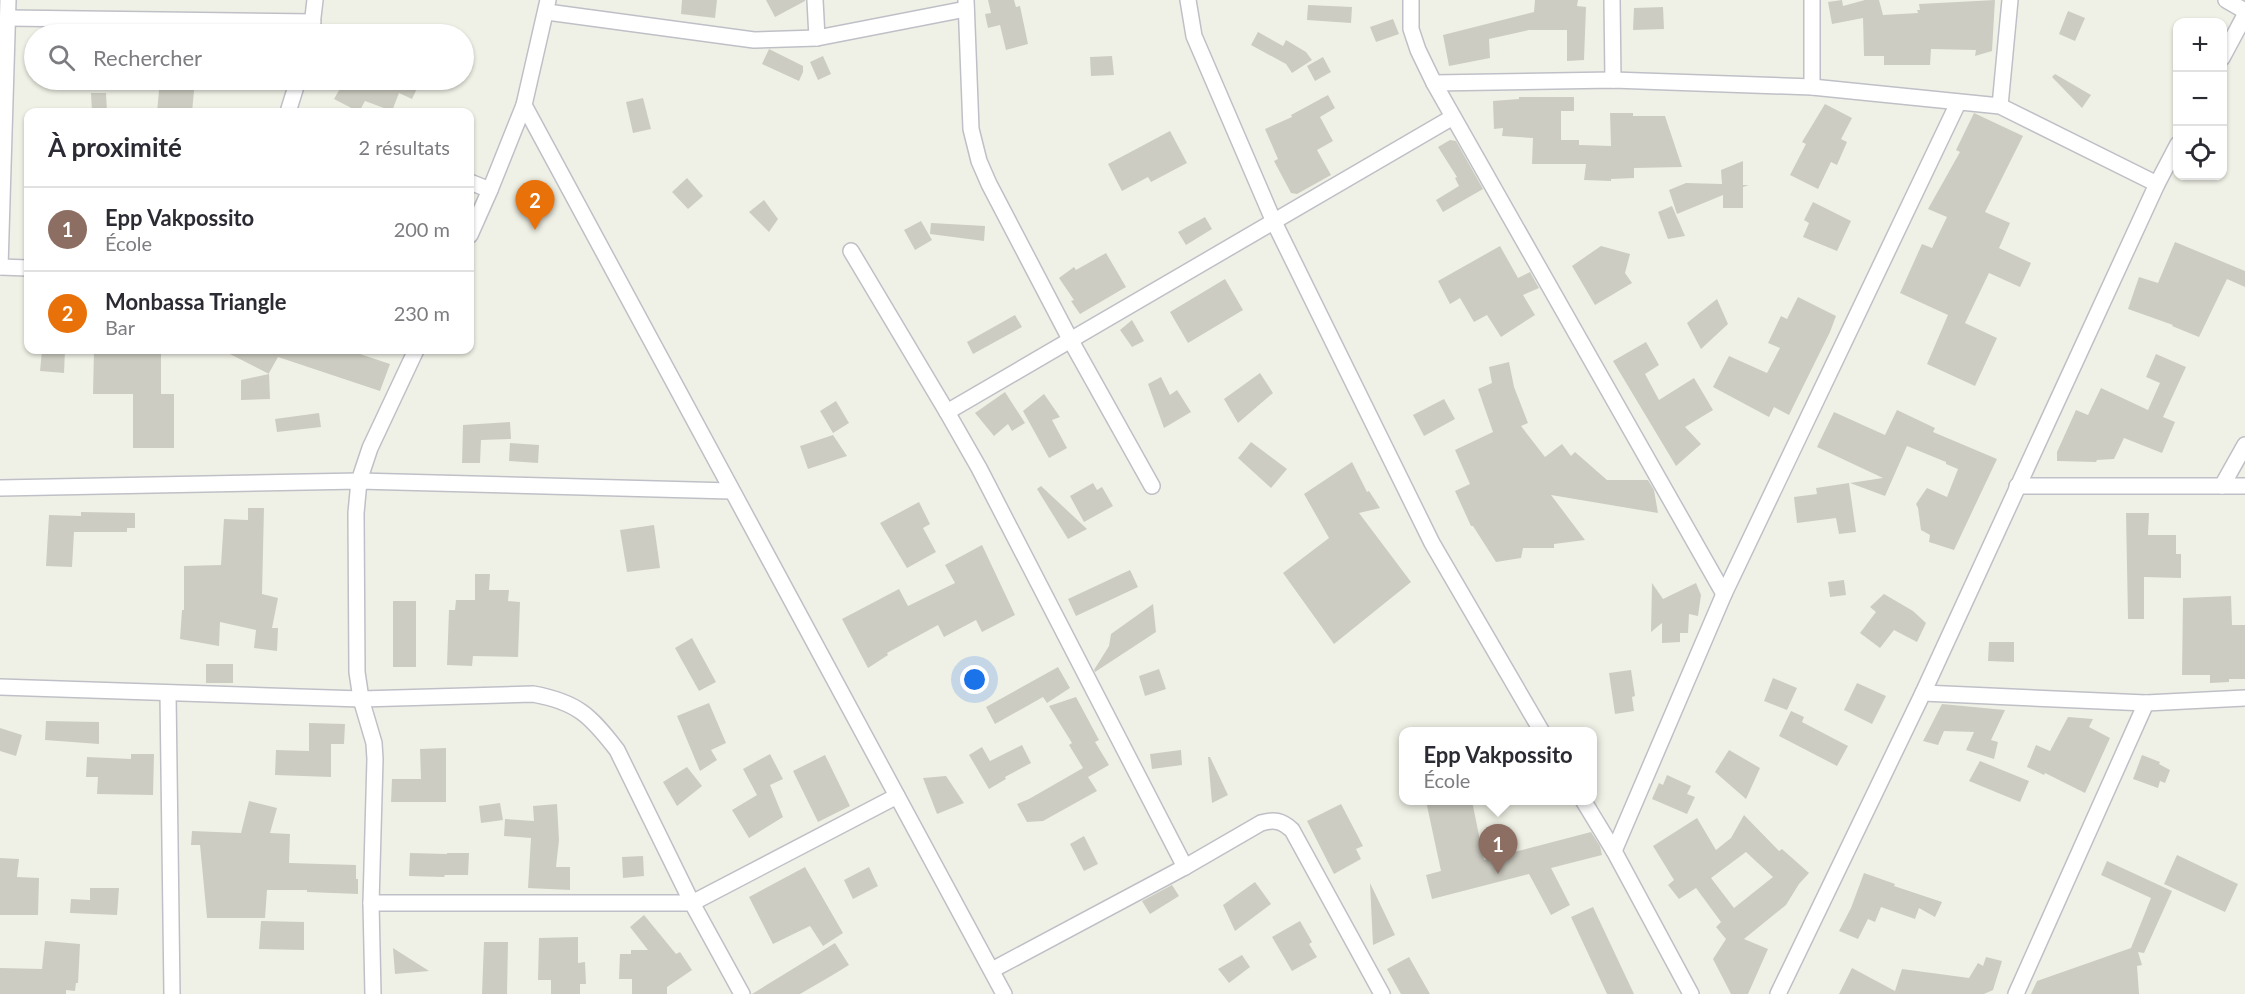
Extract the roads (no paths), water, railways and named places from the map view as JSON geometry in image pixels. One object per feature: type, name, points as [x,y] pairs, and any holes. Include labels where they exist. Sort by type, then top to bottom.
[{"type":"street","points":[[8,0],[0,267],[24,268]]},
{"type":"street","points":[[312,24],[315,0]]},
{"type":"street","points":[[815,0],[817,38]]},
{"type":"street","points":[[1188,0],[1194,36],[1274,222],[1432,543],[1539,727]]},
{"type":"street","points":[[1411,0],[1411,29],[1434,83],[1724,594]]},
{"type":"street","points":[[1612,0],[1613,80]]},
{"type":"street","points":[[1812,0],[1812,87]]},
{"type":"street","points":[[2000,106],[2010,0]]},
{"type":"street","points":[[2226,0],[2245,13],[2227,50]]},
{"type":"street","points":[[474,226],[524,105],[547,6],[753,40],[817,38],[966,4],[971,129],[979,161],[1071,341],[1152,486]]},
{"type":"street","points":[[8,18],[190,24]]},
{"type":"street","points":[[1434,83],[1613,80],[1812,87],[2000,106],[2157,184]]},
{"type":"street","points":[[290,108],[295,90]]},
{"type":"street","points":[[1614,851],[1724,594],[1958,103]]},
{"type":"street","points":[[524,105],[1004,994]]},
{"type":"street","points":[[947,412],[1453,117]]},
{"type":"street","points":[[1778,994],[1923,693],[2173,154]]},
{"type":"street","points":[[474,184],[490,190]]},
{"type":"street","points":[[851,251],[947,412],[1185,867]]},
{"type":"street","points":[[373,994],[371,903],[375,759],[370,725],[361,699],[357,672],[356,513],[359,481],[370,448],[414,354]]},
{"type":"street","points":[[2222,486],[2245,445]]},
{"type":"street","points":[[0,488],[359,481],[731,491]]},
{"type":"street","points":[[2017,486],[2245,486]]},
{"type":"street","points":[[0,687],[361,699],[533,694],[559,699],[580,709],[600,728],[617,750],[692,903],[742,994]]},
{"type":"street","points":[[168,693],[172,994]]},
{"type":"street","points":[[1923,693],[2146,703],[2245,698]]},
{"type":"street","points":[[2016,994],[2146,703]]},
{"type":"street","points":[[371,903],[692,903],[897,796]]},
{"type":"street","points":[[1585,805],[1614,851],[1691,994]]},
{"type":"street","points":[[992,970],[1185,867],[1262,823],[1272,820],[1283,822],[1292,830],[1379,993]]},
{"type":"place","name":"Monbassa Triangle","points":[[535,230]]},
{"type":"place","name":"Epp Vakpossito","points":[[1498,874]]}]
